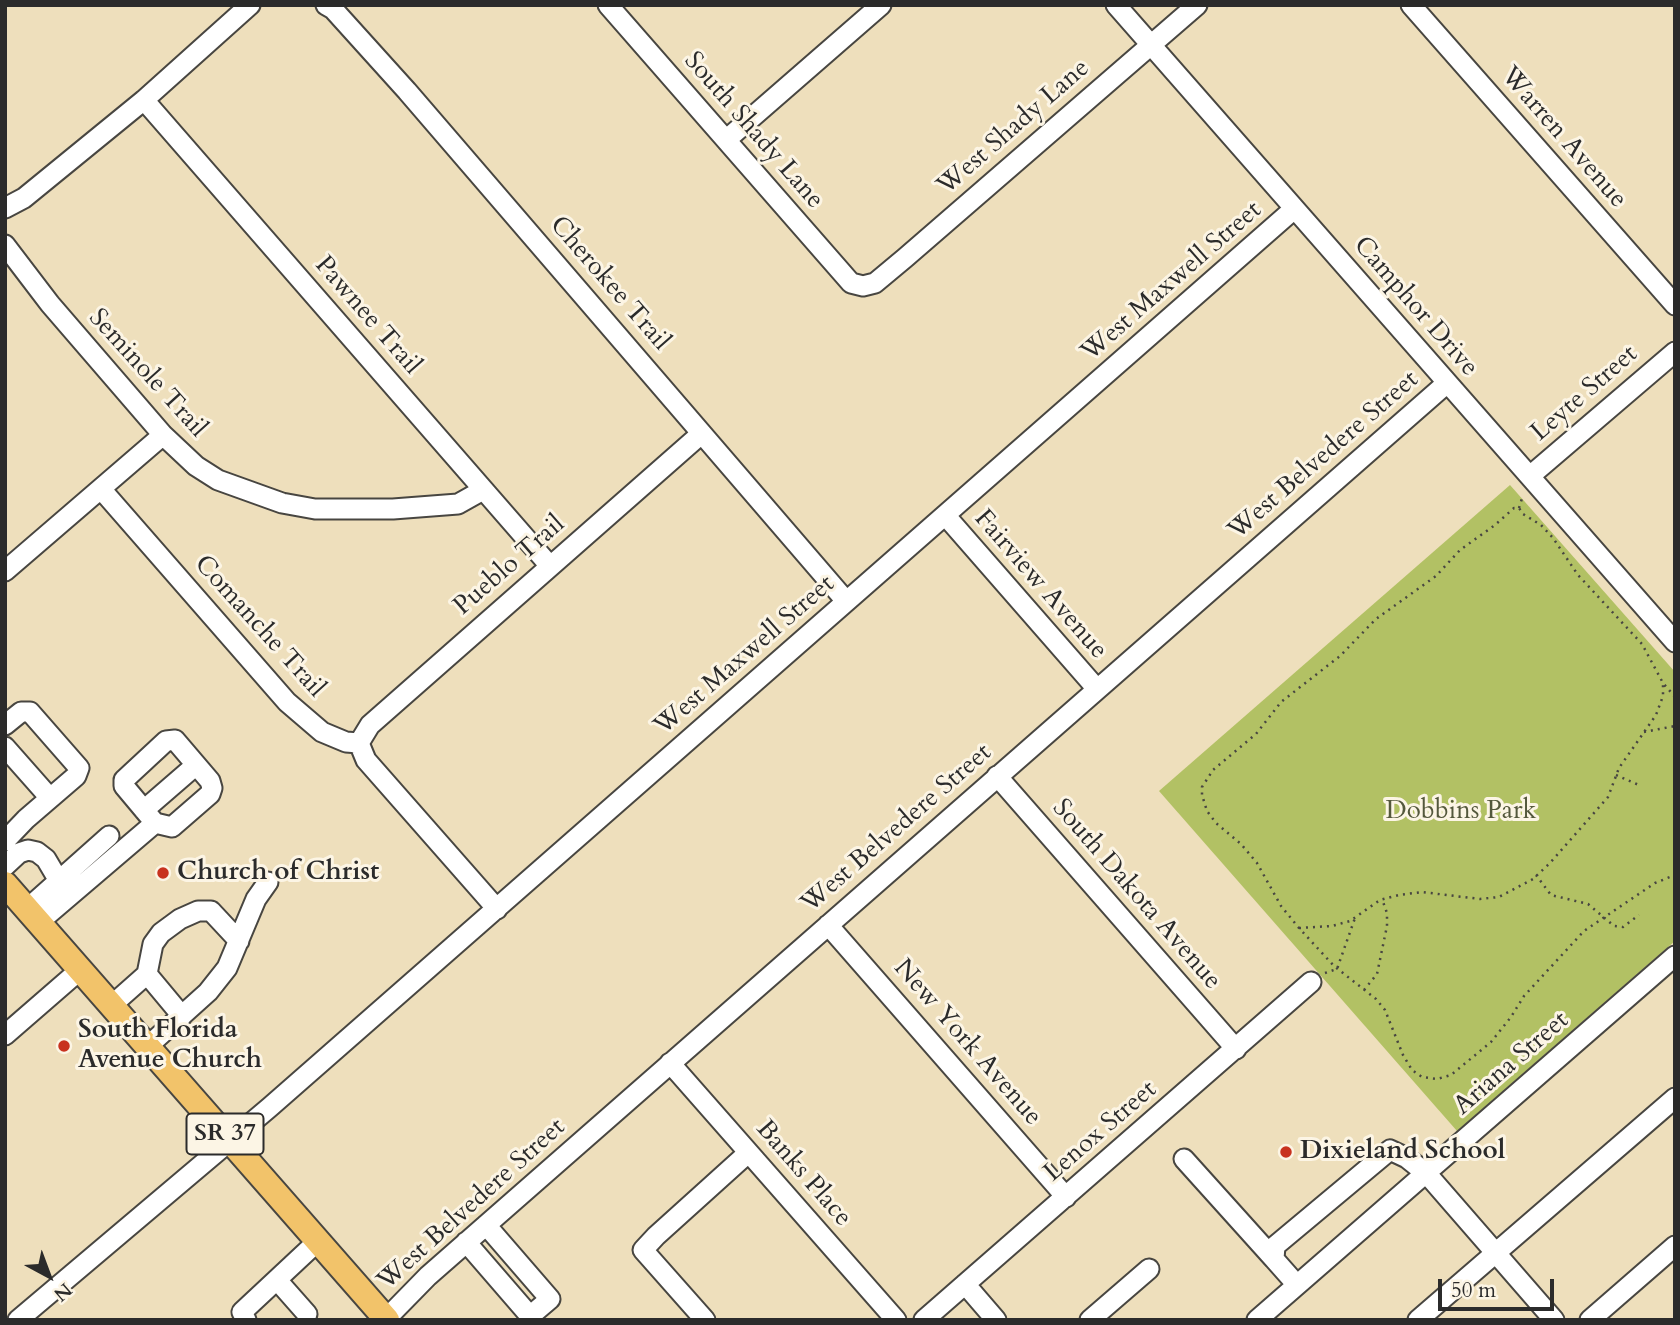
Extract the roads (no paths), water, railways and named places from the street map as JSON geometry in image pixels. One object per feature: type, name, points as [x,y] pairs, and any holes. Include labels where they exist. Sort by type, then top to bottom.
[{"type":"main road","name":"SR 37","points":[[5,884],[386,1319]]},
{"type":"street","points":[[5,208],[24,198],[144,100],[250,5]]},
{"type":"street","name":"Cherokee Trail","points":[[326,5],[333,9],[407,91],[846,601]]},
{"type":"street","name":"South Shady Lane","points":[[608,5],[851,283],[863,286]]},
{"type":"street","points":[[726,140],[881,5]]},
{"type":"street","name":"Camphor Drive","points":[[1116,5],[1675,642]]},
{"type":"street","name":"West Shady Lane","points":[[863,286],[875,283],[905,258],[1197,5]]},
{"type":"street","name":"Warren Avenue","points":[[1411,5],[1675,305]]},
{"type":"street","name":"Pawnee Trail","points":[[144,100],[550,566]]},
{"type":"street","name":"West Maxwell Street","points":[[18,1320],[270,1107],[1294,209]]},
{"type":"street","name":"Seminole Trail","points":[[5,245],[50,304],[163,435],[196,466],[218,480],[282,503],[314,509],[393,509],[458,503],[483,490]]},
{"type":"street","name":"Leyte Street","points":[[1530,477],[1675,352]]},
{"type":"street","name":"West Belvedere Street","points":[[386,1319],[466,1242],[1447,383]]},
{"type":"street","name":"Pueblo Trail","points":[[359,743],[370,725],[701,434]]},
{"type":"street","points":[[6,567],[163,435]]},
{"type":"street","name":"Comanche Trail","points":[[101,489],[287,702],[322,732],[346,742],[359,743]]},
{"type":"street","name":"Fairview Avenue","points":[[945,515],[1097,689]]},
{"type":"street","points":[[5,726],[21,712],[30,712],[79,768],[76,776],[5,841]]},
{"type":"street","points":[[175,740],[210,781],[212,788],[210,794],[172,827],[150,816],[124,786],[124,780],[166,741],[175,740]]},
{"type":"street","points":[[359,743],[366,760],[497,909]]},
{"type":"street","points":[[5,747],[50,798]]},
{"type":"street","points":[[33,916],[150,816],[196,765]]},
{"type":"street","name":"South Dakota Avenue","points":[[998,776],[1236,1049]]},
{"type":"street","points":[[33,916],[59,881],[109,836]]},
{"type":"street","points":[[5,866],[19,853],[28,850],[37,852],[52,868],[59,881]]},
{"type":"street","points":[[148,1046],[208,992],[227,968],[256,899],[268,882]]},
{"type":"street","points":[[112,1004],[146,974],[153,944],[161,933],[180,919],[198,911],[211,911],[239,941]]},
{"type":"street","name":"New York Avenue","points":[[828,925],[1066,1196]]},
{"type":"street","name":"Ariana Street","points":[[1257,1320],[1675,956]]},
{"type":"street","points":[[5,1035],[81,969]]},
{"type":"street","points":[[146,974],[182,1016]]},
{"type":"street","name":"Lenox Street","points":[[923,1320],[1311,982]]},
{"type":"street","name":"Banks Place","points":[[670,1063],[896,1320]]},
{"type":"street","points":[[1419,1320],[1675,1098]]},
{"type":"street","points":[[1274,1259],[1275,1246],[1390,1150],[1407,1158],[1427,1174],[1554,1320]]},
{"type":"street","points":[[705,1320],[643,1250],[748,1153]]},
{"type":"street","points":[[1184,1159],[1297,1285]]},
{"type":"street","points":[[466,1242],[530,1316],[550,1299],[486,1225]]},
{"type":"street","points":[[246,1320],[242,1312],[318,1241]]},
{"type":"street","points":[[1590,1320],[1675,1246]]},
{"type":"street","points":[[1090,1320],[1149,1269]]},
{"type":"street","points":[[277,1280],[307,1314]]},
{"type":"street","points":[[965,1284],[996,1320]]},
{"type":"place","name":"Church of Christ","points":[[163,873]]},
{"type":"place","name":"South Florida Avenue Church","points":[[64,1046]]},
{"type":"place","name":"Dixieland School","points":[[1286,1152]]},
{"type":"park label","name":"Dobbins Park","points":[[1461,812]]}]
